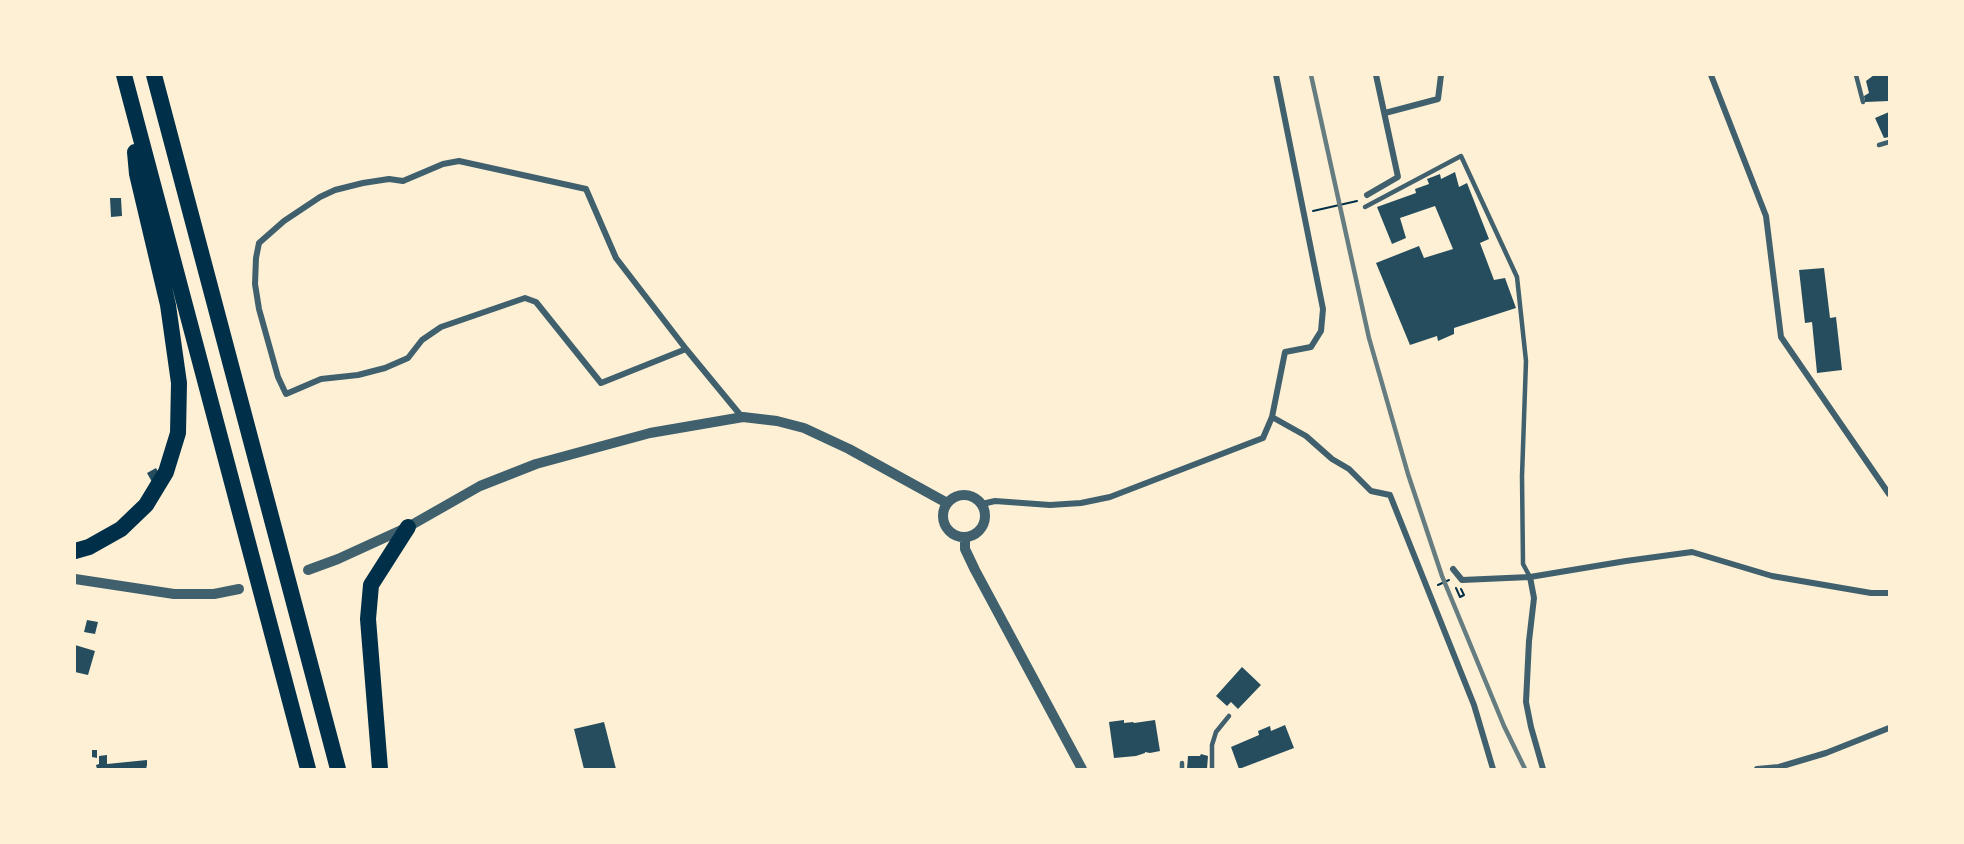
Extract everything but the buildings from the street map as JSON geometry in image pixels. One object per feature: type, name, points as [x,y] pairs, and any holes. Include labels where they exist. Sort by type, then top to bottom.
[{"type":"highway","points":[[124,75],[308,769]]},
{"type":"highway","points":[[154,75],[338,769]]},
{"type":"highway","points":[[75,551],[89,547],[121,529],[146,505],[166,472],[178,433],[179,383],[170,316],[137,174],[130,101]]},
{"type":"highway","points":[[380,769],[368,619],[371,585],[408,527]]},
{"type":"street","points":[[982,504],[995,501],[1050,505],[1081,503],[1110,497],[1263,438],[1272,417],[1285,352],[1311,347],[1321,331],[1323,309],[1276,75]]},
{"type":"street","points":[[1367,195],[1398,177],[1376,75]]},
{"type":"street","points":[[1385,113],[1438,99],[1441,75]]},
{"type":"street","points":[[1711,75],[1766,216],[1781,337],[1889,494]]},
{"type":"street","points":[[686,349],[601,383],[536,302],[525,298],[429,333],[408,358],[400,362],[358,375],[321,379],[286,394],[273,360],[259,309],[255,276],[259,243],[284,221],[320,197],[335,190],[388,179],[403,181],[443,164],[459,161],[586,189],[616,258],[686,349],[743,417]]},
{"type":"street","points":[[308,570],[408,527],[480,486],[536,464],[650,433],[743,417],[777,421],[804,428],[849,449],[947,503]]},
{"type":"street","points":[[1272,417],[1306,436],[1332,459],[1349,469],[1371,491],[1390,495],[1474,705],[1493,769]]},
{"type":"street","points":[[960,495],[968,495],[982,504],[985,520],[975,534],[965,537],[951,533],[946,528],[943,512],[947,503],[960,495]]},
{"type":"street","points":[[965,537],[965,549],[975,570],[1082,769]]},
{"type":"street","points":[[1453,569],[1462,580],[1530,577],[1692,552],[1772,576],[1871,593],[1889,593]]},
{"type":"street","points":[[1530,577],[1534,598],[1529,642],[1527,702],[1531,727],[1543,769]]},
{"type":"street","points":[[75,579],[174,594],[214,594],[239,589]]},
{"type":"street","points":[[1757,769],[1779,767],[1826,753],[1889,729]]},
{"type":"lane","points":[[1856,75],[1863,102]]},
{"type":"lane","points":[[1879,145],[1889,142]]},
{"type":"lane","points":[[1365,207],[1461,156],[1516,277],[1526,362],[1522,476],[1523,564],[1530,577]]},
{"type":"lane","points":[[1212,769],[1212,745],[1216,732],[1229,716]]},
{"type":"path","points":[[1304,212],[1356,201]]},
{"type":"path","points":[[1432,587],[1453,579]]},
{"type":"path","points":[[1460,597],[1464,596]]},
{"type":"railway","points":[[1311,75],[1369,338],[1408,474],[1442,576],[1504,726],[1525,769]]}]
